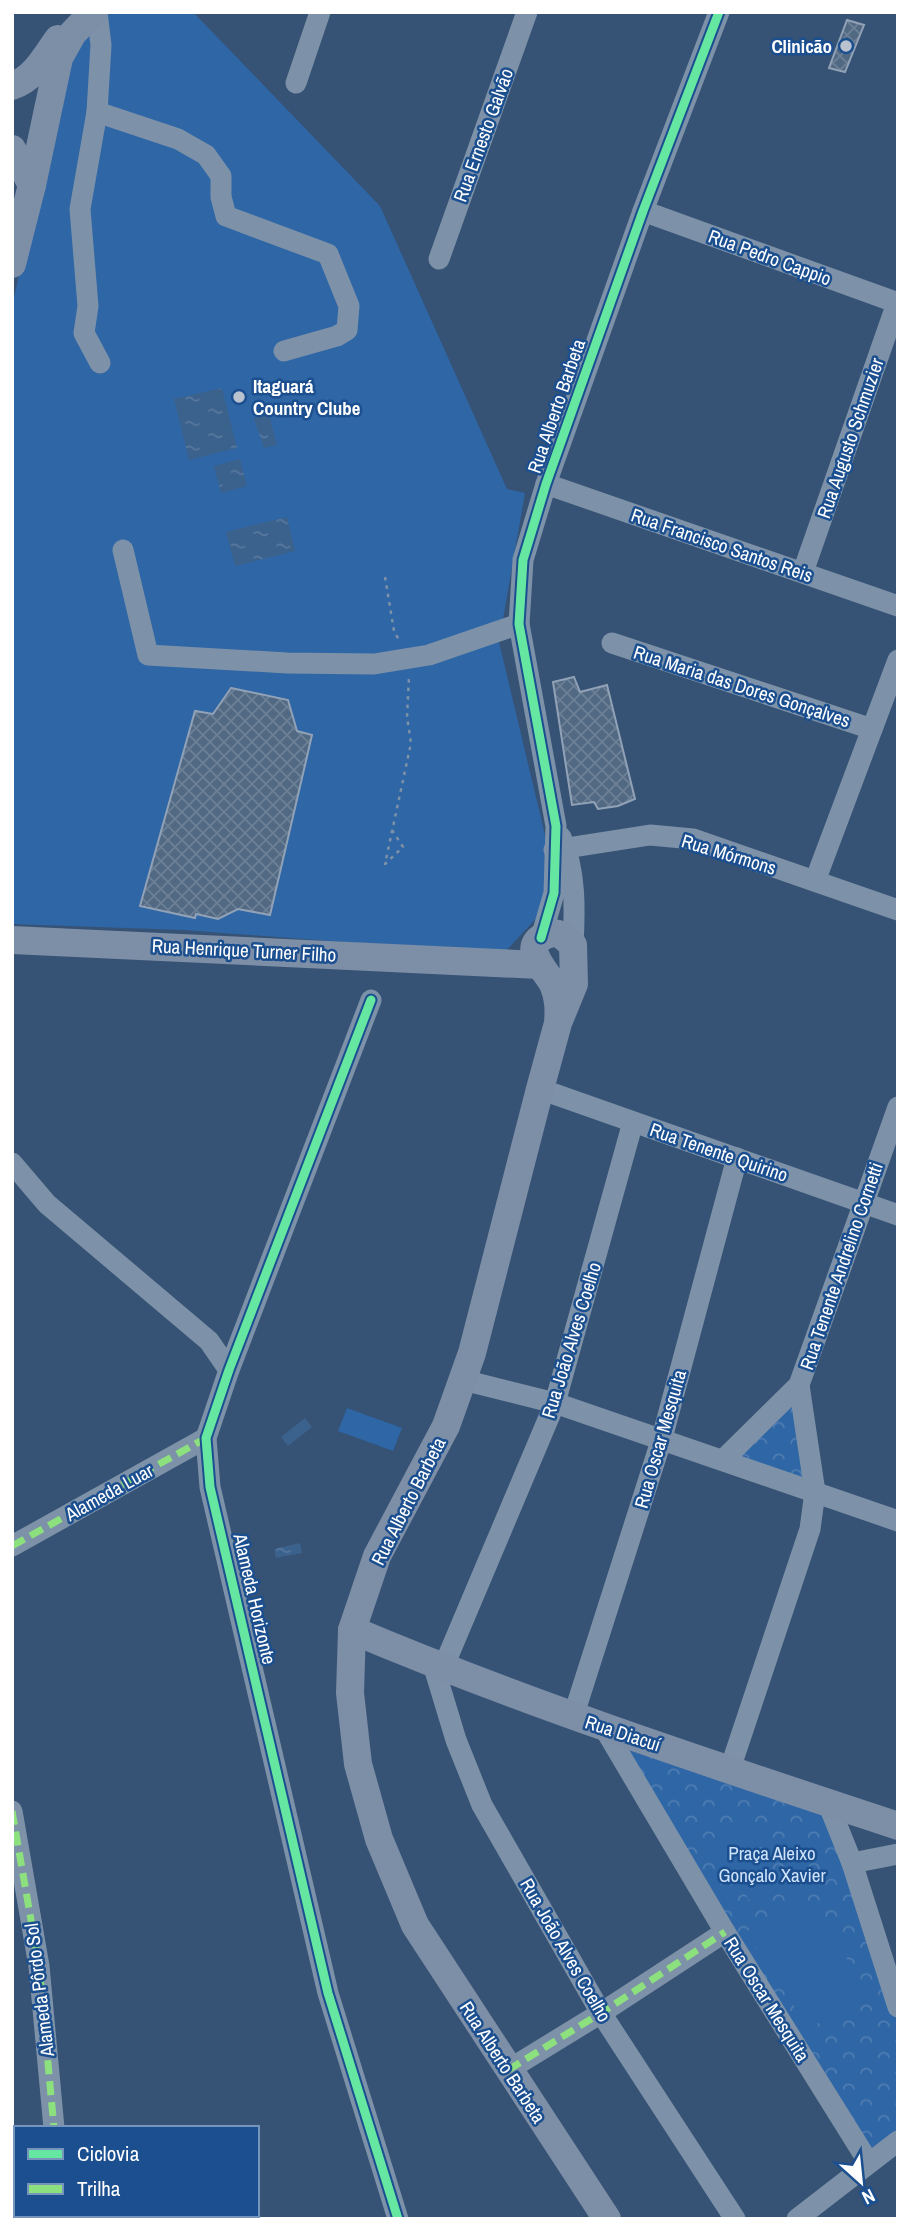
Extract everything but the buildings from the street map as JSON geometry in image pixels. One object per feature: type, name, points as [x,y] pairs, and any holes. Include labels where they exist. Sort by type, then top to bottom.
[{"type":"main road","points":[[12,86],[20,84],[24,70],[74,12]]},
{"type":"main road","points":[[12,264],[17,228],[32,185],[60,58],[73,33],[95,12]]},
{"type":"main road","points":[[12,149],[32,185]]},
{"type":"main road","name":"Rua Henrique Turner Filho","points":[[12,940],[476,961],[510,953],[540,952],[554,973],[566,969],[573,951]]},
{"type":"main road","points":[[558,1023],[574,984],[573,951]]},
{"type":"main road","points":[[540,952],[559,1001],[558,1023]]},
{"type":"main road","name":"Rua Alberto Barbeta","points":[[558,1023],[463,1380],[446,1426],[377,1556],[352,1630],[350,1693],[358,1764],[379,1839],[415,1925],[607,2219]]},
{"type":"main road","name":"Rua Diacuí","points":[[352,1630],[573,1717],[898,1826]]},
{"type":"street","points":[[95,12],[101,45],[97,112],[80,209],[88,306],[84,333],[100,363]]},
{"type":"street","points":[[296,83],[320,12]]},
{"type":"street","name":"Rua Ernesto Galvão","points":[[439,258],[527,12]]},
{"type":"street","name":"Rua Alberto Barbeta","points":[[560,849],[519,624],[523,560],[546,484],[643,211],[719,12]]},
{"type":"street","points":[[97,112],[178,139],[206,155],[221,176],[221,197],[226,216],[328,254],[349,306],[347,330],[337,337],[284,351]]},
{"type":"street","name":"Rua Pedro Cappio","points":[[643,211],[897,303]]},
{"type":"street","name":"Rua Augusto Schmuzier","points":[[803,572],[897,303]]},
{"type":"street","name":"Rua Francisco Santos Reis","points":[[546,484],[898,606]]},
{"type":"street","points":[[123,550],[148,655],[374,664],[429,655],[519,624]]},
{"type":"street","name":"Rua Maria das Dores Gonçalves","points":[[612,643],[872,729]]},
{"type":"street","points":[[815,881],[898,660]]},
{"type":"street","name":"Rua Mórmons","points":[[560,849],[650,835],[692,839],[898,910]]},
{"type":"street","points":[[560,849],[573,886],[573,951]]},
{"type":"street","points":[[540,952],[554,893],[560,849]]},
{"type":"street","name":"Alameda Horizonte","points":[[371,1000],[229,1370],[206,1438],[210,1488],[328,1993],[398,2219]]},
{"type":"street","name":"Rua Tenente Quirino","points":[[540,1089],[898,1215]]},
{"type":"street","name":"Rua Tenente Andrelino Cornetti","points":[[799,1385],[898,1107]]},
{"type":"street","name":"Rua João Alves Coelho","points":[[633,1122],[555,1404],[438,1666],[456,1740],[482,1805],[601,2013],[735,2219]]},
{"type":"street","name":"Rua Oscar Mesquita","points":[[573,1717],[662,1438],[737,1158]]},
{"type":"street","points":[[12,1163],[47,1204],[209,1341],[229,1370]]},
{"type":"street","points":[[463,1380],[555,1404],[662,1438],[898,1521]]},
{"type":"street","points":[[723,1460],[799,1385]]},
{"type":"street","points":[[730,1769],[810,1529],[815,1492],[799,1385]]},
{"type":"street","name":"Alameda Luar","points":[[12,1546],[206,1438]]},
{"type":"street","name":"Rua Oscar Mesquita","points":[[603,1726],[725,1932],[869,2163]]},
{"type":"street","points":[[828,1803],[852,1863],[898,2007]]},
{"type":"street","name":"Alameda Pôrdo Sol","points":[[12,1811],[38,1966],[54,2126]]},
{"type":"street","points":[[852,1863],[898,1854]]},
{"type":"street","points":[[508,2070],[725,1932]]},
{"type":"street","points":[[797,2219],[898,2141]]},
{"type":"path","points":[[386,577],[394,631],[410,658],[407,717],[411,743],[392,830],[387,853],[385,864],[403,847],[392,830]]},
{"type":"green space","name":"Itaguará Country Clube","points":[[107,12],[193,12],[380,206],[507,489],[525,493],[499,642],[552,864],[544,910],[503,954],[184,930],[12,924],[12,306],[70,52]]},
{"type":"green space","points":[[797,1391],[812,1488],[726,1458]]},
{"type":"green space","points":[[347,1408],[402,1428],[393,1451],[338,1431]]},
{"type":"green space","name":"Praça Aleixo Gonçalo Xavier","points":[[617,1739],[823,1807],[898,2023],[898,2135],[872,2155]]},
{"type":"green space","points":[[744,1825],[778,1882],[749,1900],[714,1843]]},
{"type":"green space","points":[[804,1894],[868,1991],[809,2029],[746,1932]]},
{"type":"water","points":[[222,388],[237,448],[189,460],[174,399]]},
{"type":"water","points":[[259,411],[269,415],[277,445],[264,448],[254,419]]},
{"type":"water","points":[[240,459],[247,486],[221,493],[214,466]]},
{"type":"water","points":[[287,517],[295,551],[235,566],[226,532]]},
{"type":"water","points":[[305,1418],[312,1427],[288,1446],[281,1437]]},
{"type":"water","points":[[300,1543],[302,1553],[276,1558],[274,1549]]},
{"type":"marked path","points":[[12,1546],[206,1438]]},
{"type":"marked path","points":[[12,1811],[39,1966],[54,2126]]},
{"type":"marked path","points":[[508,2070],[725,1932]]},
{"type":"cycle path","points":[[541,938],[554,893],[556,826],[519,624],[523,560],[546,484],[643,211],[719,12]]},
{"type":"cycle path","points":[[371,1000],[229,1370],[206,1438],[210,1487],[328,1993],[398,2219]]},
{"type":"place","name":"Clinicão","points":[[846,46]]},
{"type":"place","name":"Itaguará Country Clube","points":[[239,397]]}]
